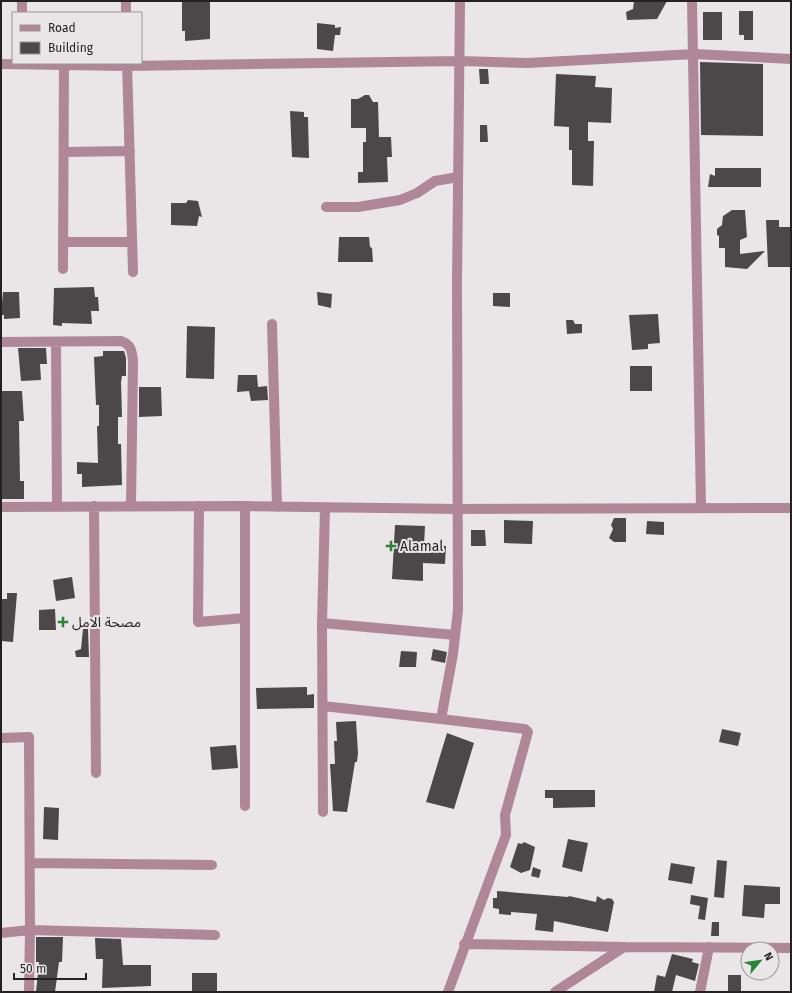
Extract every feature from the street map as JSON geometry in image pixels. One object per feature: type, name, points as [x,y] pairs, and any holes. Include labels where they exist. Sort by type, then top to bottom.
[{"type":"street","points":[[22,1],[22,12]]},
{"type":"street","points":[[126,1],[126,12]]},
{"type":"street","points":[[440,719],[453,654],[458,610],[458,177],[460,1]]},
{"type":"street","points":[[692,1],[701,507]]},
{"type":"street","points":[[142,64],[460,61],[528,63],[694,54],[791,59]]},
{"type":"street","points":[[1,64],[127,64],[133,272]]},
{"type":"street","points":[[63,269],[64,64]]},
{"type":"street","points":[[64,152],[130,151]]},
{"type":"street","points":[[326,207],[358,207],[400,200],[417,193],[435,181],[458,177]]},
{"type":"street","points":[[63,242],[132,242]]},
{"type":"street","points":[[272,324],[277,507]]},
{"type":"street","points":[[1,342],[121,341],[127,343],[132,350],[131,506]]},
{"type":"street","points":[[56,342],[57,507]]},
{"type":"street","points":[[94,506],[96,772]]},
{"type":"street","points":[[199,506],[198,622],[245,618]]},
{"type":"street","points":[[1,507],[245,506],[458,509],[701,507],[791,508]]},
{"type":"street","points":[[245,506],[245,806]]},
{"type":"street","points":[[323,812],[322,623],[325,508]]},
{"type":"street","points":[[322,623],[455,635]]},
{"type":"street","points":[[323,706],[525,729],[528,732],[505,815],[506,835],[464,944],[448,992]]},
{"type":"street","points":[[1,738],[28,737],[30,863],[29,992]]},
{"type":"street","points":[[30,863],[212,865]]},
{"type":"street","points":[[1,932],[30,930],[215,935]]},
{"type":"street","points":[[464,944],[791,948]]},
{"type":"street","points":[[555,992],[624,947]]},
{"type":"street","points":[[700,992],[709,947]]},
{"type":"building","points":[[182,1],[210,1],[210,39],[185,41],[185,31],[182,31]]},
{"type":"building","points":[[634,1],[667,1],[657,19],[627,20],[626,12],[633,9]]},
{"type":"building","points":[[739,11],[753,11],[753,40],[744,40],[744,35],[739,35]]},
{"type":"building","points":[[703,12],[722,12],[722,40],[703,40]]},
{"type":"building","points":[[317,23],[335,25],[335,28],[341,27],[340,35],[335,35],[333,51],[317,49]]},
{"type":"building","points":[[700,62],[763,64],[763,136],[701,135]]},
{"type":"building","points":[[479,69],[488,69],[489,84],[480,84]]},
{"type":"building","points":[[556,74],[596,76],[595,87],[612,88],[611,123],[588,122],[588,141],[594,141],[593,186],[572,185],[572,150],[569,150],[569,127],[554,126]]},
{"type":"building","points":[[365,95],[369,95],[373,102],[378,102],[379,137],[391,137],[392,157],[387,157],[388,182],[358,183],[358,172],[363,172],[363,142],[366,142],[366,128],[351,128],[351,99],[358,99]]},
{"type":"building","points":[[290,111],[304,112],[304,117],[308,117],[309,158],[292,157]]},
{"type":"building","points":[[480,125],[487,125],[488,142],[480,142]]},
{"type":"building","points":[[715,168],[761,168],[761,187],[708,187],[710,174],[715,176]]},
{"type":"building","points":[[188,200],[198,201],[202,217],[199,216],[197,226],[171,225],[171,203],[186,203]]},
{"type":"building","points":[[732,210],[745,210],[747,237],[740,240],[740,254],[765,251],[747,269],[725,267],[725,248],[719,248],[719,236],[717,235],[717,229],[722,225],[723,216]]},
{"type":"building","points":[[766,220],[779,220],[779,227],[791,227],[790,267],[768,267]]},
{"type":"building","points":[[339,237],[369,237],[370,247],[372,248],[373,262],[338,262]]},
{"type":"building","points":[[94,287],[95,297],[98,297],[99,311],[91,311],[92,324],[62,323],[62,326],[53,325],[54,288]]},
{"type":"building","points":[[3,292],[19,292],[20,318],[4,319],[4,315],[1,315]]},
{"type":"building","points":[[317,292],[332,294],[331,308],[318,305]]},
{"type":"building","points":[[493,293],[510,293],[510,307],[493,306]]},
{"type":"building","points":[[658,314],[660,343],[648,344],[648,349],[632,350],[629,315]]},
{"type":"building","points":[[566,320],[573,320],[575,324],[582,324],[582,333],[567,334]]},
{"type":"building","points":[[187,326],[215,327],[214,379],[186,378]]},
{"type":"building","points":[[18,348],[46,348],[47,364],[40,364],[41,380],[21,381]]},
{"type":"building","points":[[103,351],[124,351],[126,358],[126,376],[122,376],[121,382],[122,417],[118,417],[118,444],[121,444],[122,485],[82,487],[82,474],[77,474],[77,462],[98,463],[97,426],[99,426],[99,405],[96,405],[94,357],[103,356]]},
{"type":"building","points":[[630,366],[652,366],[652,391],[630,391]]},
{"type":"building","points":[[238,375],[257,375],[258,387],[267,386],[268,400],[251,401],[249,391],[237,392]]},
{"type":"building","points":[[139,387],[161,387],[162,416],[139,417]]},
{"type":"building","points":[[1,391],[22,391],[24,421],[19,421],[20,481],[24,481],[24,499],[1,499]]},
{"type":"building","points":[[614,518],[626,518],[626,542],[614,542],[609,538],[613,529],[611,525]]},
{"type":"building","points":[[504,520],[533,521],[532,544],[504,543]]},
{"type":"building","points":[[647,521],[664,522],[664,535],[646,534]]},
{"type":"building","points":[[395,525],[425,526],[424,545],[446,546],[445,564],[423,563],[423,581],[392,579]]},
{"type":"building","points":[[471,530],[485,530],[486,546],[471,546]]},
{"type":"building","points":[[72,577],[75,598],[56,601],[53,580]]},
{"type":"building","points":[[7,593],[17,593],[13,642],[1,641],[1,599],[7,599]]},
{"type":"building","points":[[55,609],[56,630],[39,630],[39,610]]},
{"type":"building","points":[[83,629],[88,629],[89,657],[76,657],[75,651],[81,649]]},
{"type":"building","points":[[433,649],[447,652],[445,663],[431,660]]},
{"type":"building","points":[[401,651],[417,652],[416,667],[399,667]]},
{"type":"building","points":[[307,687],[307,695],[314,694],[314,708],[257,709],[256,688]]},
{"type":"building","points":[[356,721],[358,753],[357,762],[355,762],[347,812],[333,811],[330,764],[335,764],[334,741],[337,741],[336,722]]},
{"type":"building","points":[[722,729],[741,733],[738,746],[719,742]]},
{"type":"building","points":[[447,733],[474,743],[454,809],[426,802]]},
{"type":"building","points":[[236,745],[238,768],[212,770],[210,747]]},
{"type":"building","points":[[545,790],[595,790],[595,807],[553,808],[553,798],[545,798]]},
{"type":"building","points":[[44,807],[59,808],[58,840],[43,839]]},
{"type":"building","points":[[568,839],[588,843],[582,872],[562,867]]},
{"type":"building","points":[[524,842],[535,847],[530,870],[521,873],[510,867],[518,843],[522,844]]},
{"type":"building","points":[[717,860],[727,861],[724,898],[714,897]]},
{"type":"building","points":[[671,863],[695,867],[692,884],[668,880]]},
{"type":"building","points":[[533,867],[541,870],[539,878],[531,876]]},
{"type":"building","points":[[744,885],[780,887],[780,904],[765,904],[764,918],[742,916]]},
{"type":"building","points":[[497,891],[569,896],[596,902],[597,896],[604,900],[608,898],[612,899],[614,902],[608,932],[554,921],[553,932],[535,930],[537,914],[511,912],[511,915],[499,914],[499,909],[493,908],[493,898],[497,898]]},
{"type":"building","points":[[691,895],[708,898],[705,920],[698,919],[700,906],[690,904]]},
{"type":"building","points":[[712,922],[719,922],[719,936],[711,936]]},
{"type":"building","points":[[36,937],[63,937],[62,962],[59,962],[55,992],[36,992],[39,962],[36,962]]},
{"type":"building","points":[[95,938],[121,939],[123,965],[151,965],[151,986],[102,988],[103,959],[96,959]]},
{"type":"building","points":[[672,954],[693,959],[692,962],[699,964],[695,981],[676,975],[672,992],[654,992],[657,975],[665,977]]},
{"type":"building","points":[[192,973],[217,973],[217,992],[192,992]]},
{"type":"building","points":[[728,975],[740,975],[741,992],[728,992]]},
{"type":"place","name":"Alamal","points":[[391,546]]},
{"type":"place","name":"مصحة الامل","points":[[63,622]]}]
